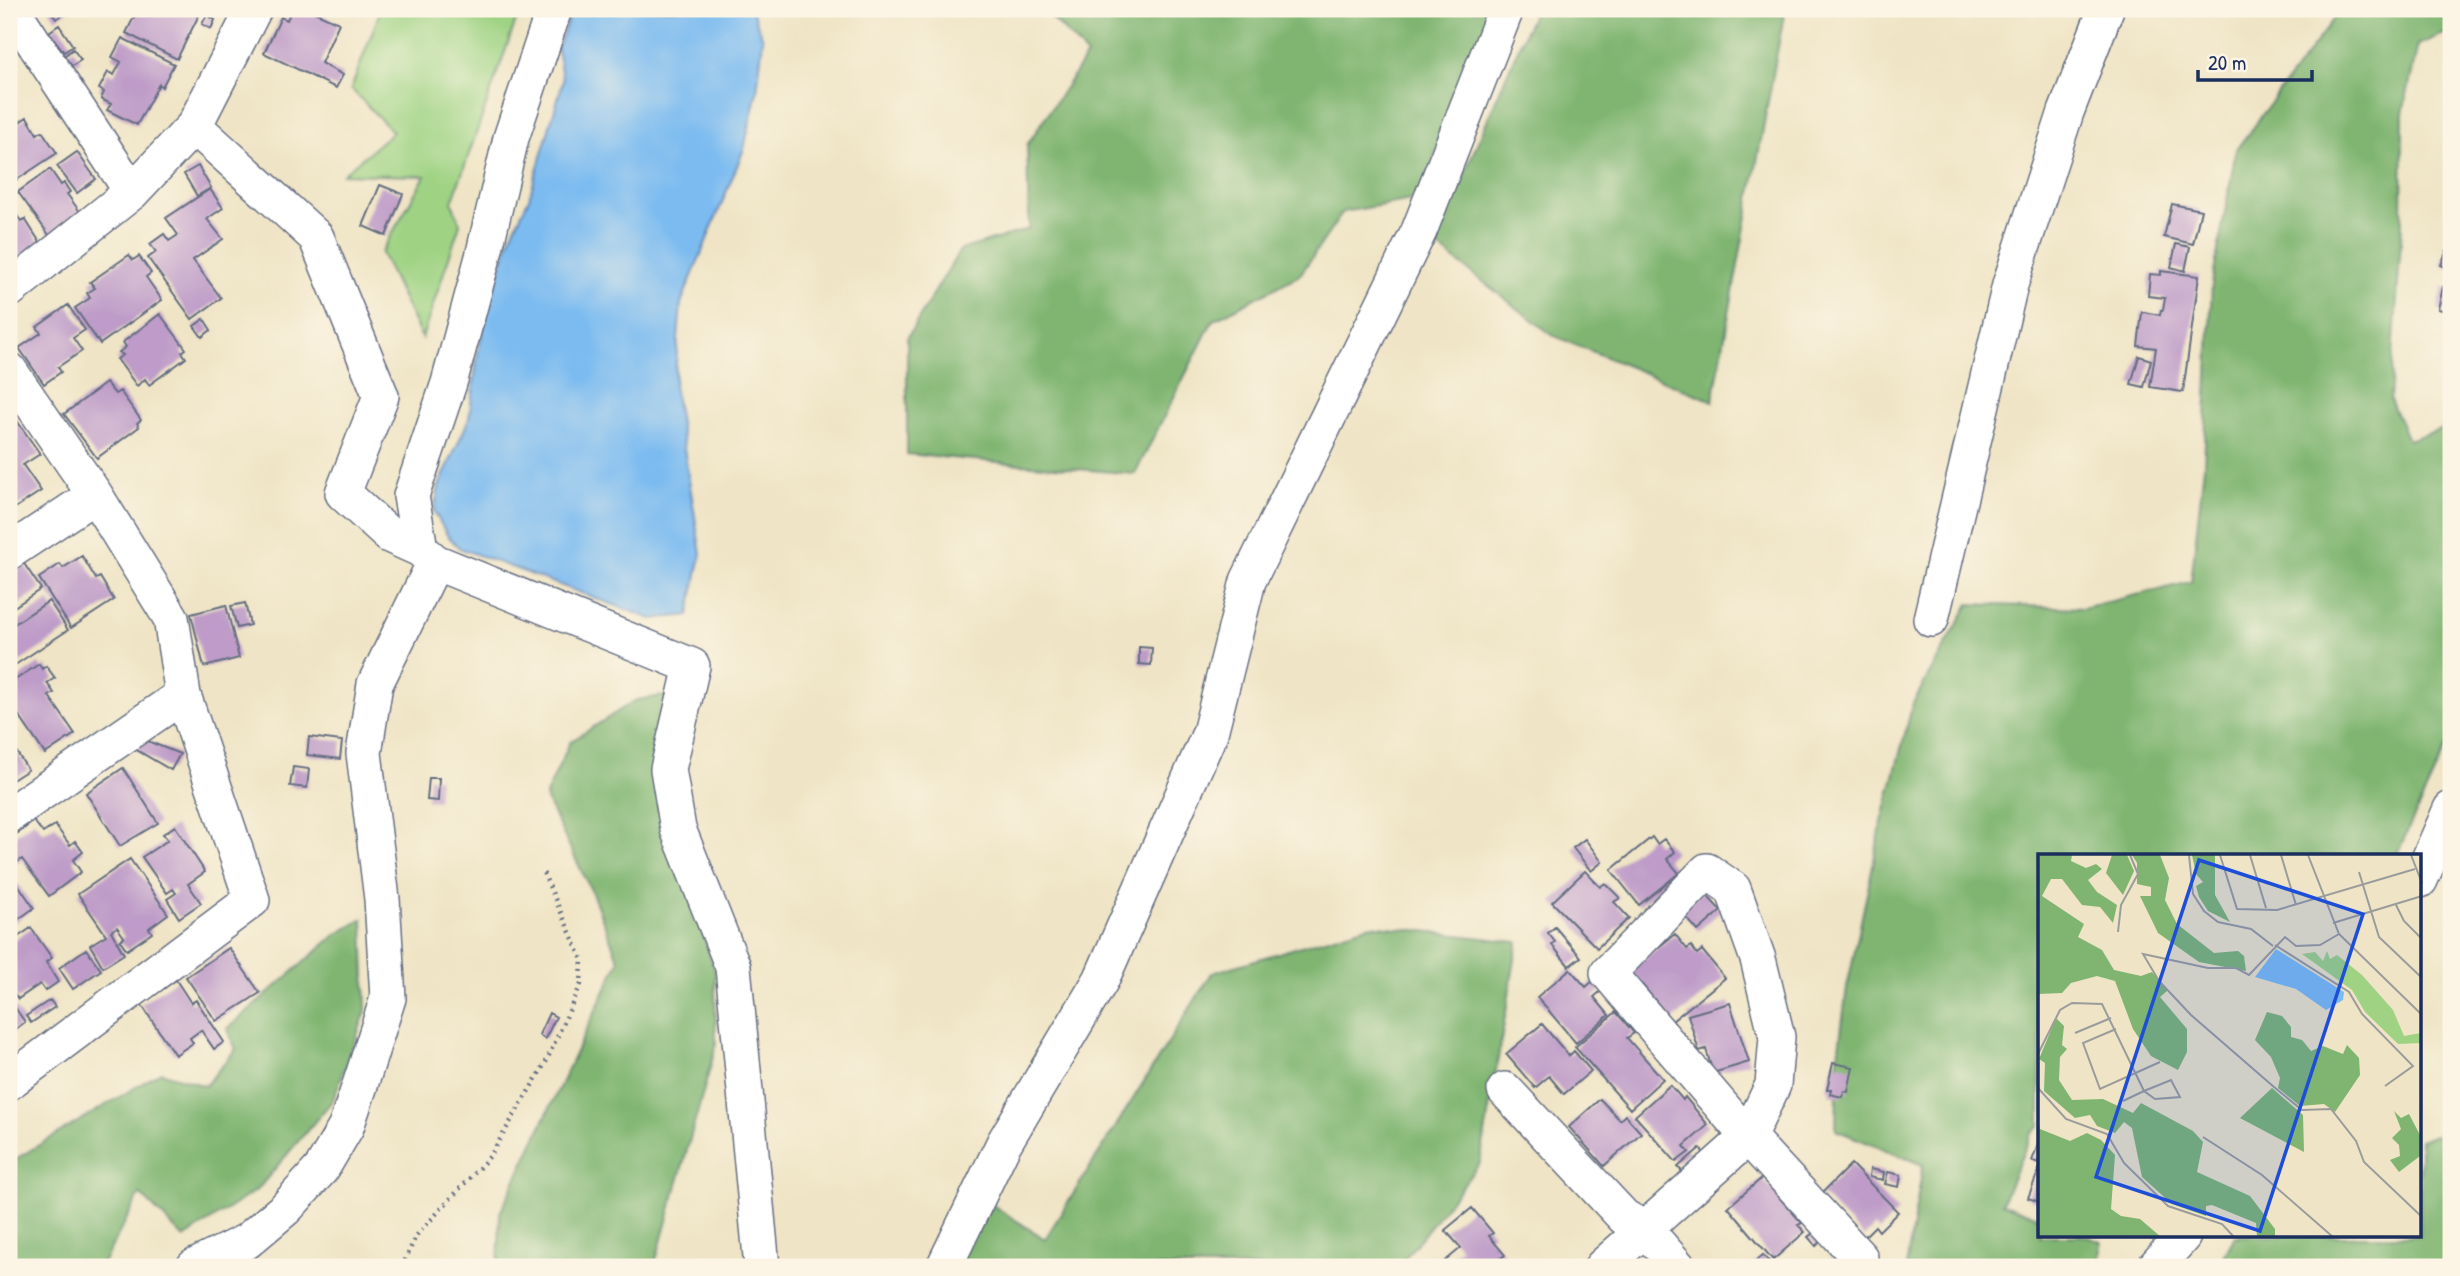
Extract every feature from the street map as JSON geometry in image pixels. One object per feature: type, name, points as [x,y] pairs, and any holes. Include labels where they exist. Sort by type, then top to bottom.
[{"type":"street","points":[[12,9],[132,192]]},
{"type":"street","points":[[9,290],[132,192],[194,126],[254,9]]},
{"type":"street","points":[[194,1267],[247,1241],[286,1208],[322,1168],[346,1127],[388,998],[382,900],[364,753],[375,684],[428,555],[411,496],[449,383],[511,138],[554,9]]},
{"type":"street","points":[[944,1267],[1004,1143],[1101,980],[1210,733],[1248,581],[1419,230],[1506,9]]},
{"type":"street","points":[[1931,620],[2010,285],[2066,111],[2106,9]]},
{"type":"street","points":[[194,126],[316,237],[381,396],[343,494],[389,535],[428,555],[692,666],[668,769],[678,829],[733,967],[762,1267]]},
{"type":"street","points":[[9,370],[95,495],[171,618],[183,695],[252,900],[9,1082]]},
{"type":"street","points":[[9,552],[95,495]]},
{"type":"street","points":[[9,815],[183,695]]},
{"type":"street","points":[[2422,875],[2451,809]]},
{"type":"street","points":[[1602,1267],[1748,1137],[1773,1085],[1777,1037],[1758,959],[1732,888],[1707,871],[1608,973],[1748,1137],[1860,1258]]},
{"type":"street","points":[[1505,1090],[1624,1217],[1645,1229],[1678,1267]]},
{"type":"street","points":[[2155,1267],[2181,1238]]},
{"type":"path","points":[[402,1267],[416,1236],[490,1156],[546,1062],[581,984],[582,959],[542,870]]},
{"type":"green space","points":[[381,9],[520,9],[452,202],[460,224],[422,338],[381,253],[425,176],[343,174],[393,132],[351,89]]},
{"type":"green space","points":[[1044,9],[1493,9],[1417,199],[1343,212],[1300,275],[1213,320],[1135,474],[907,454],[907,338],[960,250],[1029,229],[1027,145],[1087,55]]},
{"type":"green space","points":[[1535,9],[1785,9],[1713,401],[1552,335],[1434,244]]},
{"type":"green space","points":[[2341,9],[2451,9],[2451,31],[2418,45],[2403,113],[2402,225],[2390,400],[2408,440],[2451,426],[2451,737],[2397,854],[2038,854],[2038,1128],[2031,1134],[2002,1203],[2038,1217],[2038,1238],[2091,1238],[2101,1242],[2100,1267],[1906,1267],[1923,1165],[1836,1130],[1838,1055],[1847,988],[1882,822],[1913,703],[1969,604],[2083,608],[2191,582],[2204,466],[2212,284],[2236,150]]},
{"type":"green space","points":[[672,695],[672,835],[715,972],[716,1046],[654,1267],[498,1267],[500,1213],[619,961],[590,888],[545,797],[570,742],[636,700]]},
{"type":"green space","points":[[363,919],[366,1011],[333,1100],[258,1189],[184,1238],[140,1194],[103,1263],[97,1267],[9,1267],[9,1163],[161,1072],[205,1086],[236,1049],[227,1029],[334,936]]},
{"type":"green space","points":[[1371,925],[1518,942],[1480,1163],[1398,1267],[941,1267],[983,1199],[1045,1239],[1212,973]]},
{"type":"green space","points":[[2451,1134],[2451,1267],[2218,1267],[2234,1238],[2422,1238],[2422,1139]]},
{"type":"water","points":[[572,9],[751,9],[763,39],[757,91],[744,149],[681,303],[674,387],[701,554],[689,615],[652,619],[459,548],[447,535],[434,511],[439,486],[469,419],[478,352],[490,299],[511,236],[529,198],[563,81],[557,49]]},
{"type":"building","points":[[49,9],[71,9],[56,19]]},
{"type":"building","points":[[138,9],[202,9],[177,59],[126,33]]},
{"type":"building","points":[[292,9],[308,9],[339,23],[321,63],[343,75],[336,88],[264,53],[281,17],[287,20]]},
{"type":"building","points":[[207,15],[215,20],[211,29],[202,24]]},
{"type":"building","points":[[59,25],[73,46],[64,52],[49,32]]},
{"type":"building","points":[[122,38],[174,64],[162,87],[159,84],[137,125],[107,110],[111,104],[101,99],[104,92],[99,89],[108,72],[114,75],[121,62],[112,57]]},
{"type":"building","points":[[73,49],[81,60],[72,66],[64,56]]},
{"type":"building","points":[[27,117],[37,134],[42,131],[57,153],[9,185],[9,129]]},
{"type":"building","points":[[77,152],[96,179],[77,193],[57,166]]},
{"type":"building","points":[[198,166],[211,188],[197,196],[184,174]]},
{"type":"building","points":[[50,169],[61,185],[64,183],[70,192],[67,194],[83,216],[52,239],[18,192]]},
{"type":"building","points":[[380,185],[403,194],[386,236],[363,226]]},
{"type":"building","points":[[210,189],[223,208],[207,219],[223,239],[193,260],[221,298],[192,319],[148,258],[156,252],[150,244],[164,234],[169,241],[178,235],[166,218]]},
{"type":"building","points":[[2172,204],[2201,210],[2193,244],[2164,237]]},
{"type":"building","points":[[9,210],[21,221],[25,219],[41,244],[9,266]]},
{"type":"building","points":[[2451,240],[2451,269],[2441,265]]},
{"type":"building","points":[[2176,244],[2190,247],[2185,271],[2171,267]]},
{"type":"building","points":[[129,255],[133,260],[139,256],[151,273],[146,277],[162,300],[100,344],[75,308],[90,298],[87,293],[95,288],[90,282]]},
{"type":"building","points":[[2161,271],[2199,276],[2183,392],[2150,387],[2156,348],[2138,346],[2142,312],[2160,315],[2163,310],[2165,298],[2148,296],[2150,274],[2161,275]]},
{"type":"building","points":[[2443,287],[2451,289],[2451,312],[2438,309]]},
{"type":"building","points":[[68,305],[85,330],[73,338],[82,351],[58,367],[61,372],[44,384],[19,348],[41,333],[37,327]]},
{"type":"building","points":[[160,314],[186,349],[182,352],[186,358],[149,385],[145,379],[137,386],[117,359],[123,355],[119,352],[126,347],[123,342]]},
{"type":"building","points":[[204,319],[211,330],[202,337],[194,326]]},
{"type":"building","points":[[2139,356],[2151,360],[2144,387],[2131,384]]},
{"type":"building","points":[[106,383],[115,394],[120,391],[141,420],[137,423],[139,427],[97,458],[64,414]]},
{"type":"building","points":[[15,418],[40,454],[23,465],[41,491],[9,512],[9,422]]},
{"type":"building","points":[[82,556],[96,579],[100,577],[114,600],[71,628],[39,578],[60,564],[63,568]]},
{"type":"building","points":[[23,562],[41,589],[14,607],[9,599],[9,572]]},
{"type":"building","points":[[49,601],[68,630],[9,669],[9,623],[11,626]]},
{"type":"building","points":[[245,603],[250,625],[237,628],[231,606]]},
{"type":"building","points":[[226,605],[239,658],[204,667],[191,614]]},
{"type":"building","points":[[1139,647],[1152,648],[1151,665],[1139,664]]},
{"type":"building","points":[[39,664],[42,669],[46,666],[55,678],[47,683],[54,693],[49,696],[75,734],[45,754],[9,701],[9,684]]},
{"type":"building","points":[[9,718],[16,729],[9,733]]},
{"type":"building","points":[[309,737],[342,741],[340,759],[307,755]]},
{"type":"building","points":[[9,740],[28,770],[9,782]]},
{"type":"building","points":[[145,740],[180,754],[171,770],[135,749]]},
{"type":"building","points":[[293,767],[309,769],[307,788],[290,786]]},
{"type":"building","points":[[123,768],[158,823],[120,846],[86,793]]},
{"type":"building","points":[[429,778],[439,778],[438,801],[427,800]]},
{"type":"building","points":[[34,821],[43,833],[55,825],[70,845],[75,841],[83,852],[73,860],[81,872],[49,896],[22,859],[16,863],[9,852],[9,840]]},
{"type":"building","points":[[175,826],[205,872],[188,884],[201,903],[179,918],[167,899],[176,893],[173,889],[167,893],[142,857],[168,840],[163,834]]},
{"type":"building","points":[[1652,837],[1657,844],[1664,839],[1675,852],[1667,859],[1679,873],[1639,905],[1611,870]]},
{"type":"building","points":[[1585,839],[1602,862],[1591,871],[1573,848]]},
{"type":"building","points":[[130,859],[168,914],[149,928],[152,933],[127,950],[120,940],[124,937],[117,927],[111,931],[124,954],[103,967],[90,945],[106,935],[78,894]]},
{"type":"building","points":[[9,871],[34,908],[9,926]]},
{"type":"building","points":[[1585,871],[1600,887],[1605,883],[1620,898],[1614,902],[1629,918],[1597,948],[1552,902]]},
{"type":"building","points":[[1703,891],[1721,911],[1698,931],[1680,910]]},
{"type":"building","points":[[1555,927],[1581,957],[1569,966],[1552,945],[1555,942],[1548,933]]},
{"type":"building","points":[[31,928],[52,958],[46,962],[58,982],[45,991],[40,984],[18,999],[9,986],[9,943]]},
{"type":"building","points":[[1675,934],[1687,949],[1691,946],[1697,954],[1702,950],[1725,978],[1672,1021],[1630,970]]},
{"type":"building","points":[[229,948],[260,993],[216,1021],[186,977]]},
{"type":"building","points":[[86,949],[101,970],[73,989],[59,968]]},
{"type":"building","points":[[1570,969],[1586,987],[1593,981],[1601,991],[1594,997],[1609,1015],[1576,1043],[1537,997]]},
{"type":"building","points":[[176,980],[191,1003],[196,1000],[224,1042],[214,1049],[201,1030],[190,1038],[193,1043],[175,1055],[141,1004]]},
{"type":"building","points":[[9,999],[25,1022],[9,1034]]},
{"type":"building","points":[[50,1000],[55,1007],[31,1023],[26,1016]]},
{"type":"building","points":[[1730,1003],[1749,1062],[1713,1073],[1706,1049],[1699,1051],[1688,1015]]},
{"type":"building","points":[[1616,1012],[1634,1033],[1627,1038],[1663,1079],[1630,1109],[1575,1047]]},
{"type":"building","points":[[549,1013],[556,1017],[545,1039],[539,1035]]},
{"type":"building","points":[[1542,1024],[1569,1056],[1574,1051],[1591,1071],[1564,1094],[1549,1076],[1535,1088],[1506,1054]]},
{"type":"building","points":[[1833,1063],[1853,1067],[1848,1092],[1844,1091],[1842,1097],[1830,1094],[1831,1089],[1827,1089]]},
{"type":"building","points":[[1670,1085],[1683,1100],[1685,1097],[1708,1125],[1684,1146],[1689,1152],[1676,1162],[1635,1116]]},
{"type":"building","points":[[1600,1099],[1620,1120],[1625,1115],[1641,1133],[1604,1166],[1569,1127]]},
{"type":"building","points":[[2038,1144],[2038,1162],[2032,1161]]},
{"type":"building","points":[[1700,1148],[1707,1158],[1686,1176],[1678,1167]]},
{"type":"building","points":[[1851,1164],[1898,1212],[1879,1231],[1875,1226],[1864,1237],[1821,1194]]},
{"type":"building","points":[[1870,1169],[1884,1172],[1883,1180],[1869,1177]]},
{"type":"building","points":[[1888,1172],[1901,1175],[1899,1187],[1885,1184]]},
{"type":"building","points":[[2038,1172],[2038,1201],[2028,1198]]},
{"type":"building","points":[[1762,1178],[1802,1223],[1798,1225],[1805,1232],[1773,1260],[1728,1207]]},
{"type":"building","points":[[1472,1208],[1493,1233],[1489,1236],[1505,1255],[1501,1258],[1509,1267],[1438,1267],[1461,1248],[1445,1230]]},
{"type":"building","points":[[1820,1228],[1827,1237],[1816,1246],[1808,1237]]},
{"type":"building","points":[[1840,1252],[1853,1267],[1822,1267]]},
{"type":"building","points":[[1763,1255],[1774,1267],[1749,1267]]}]
